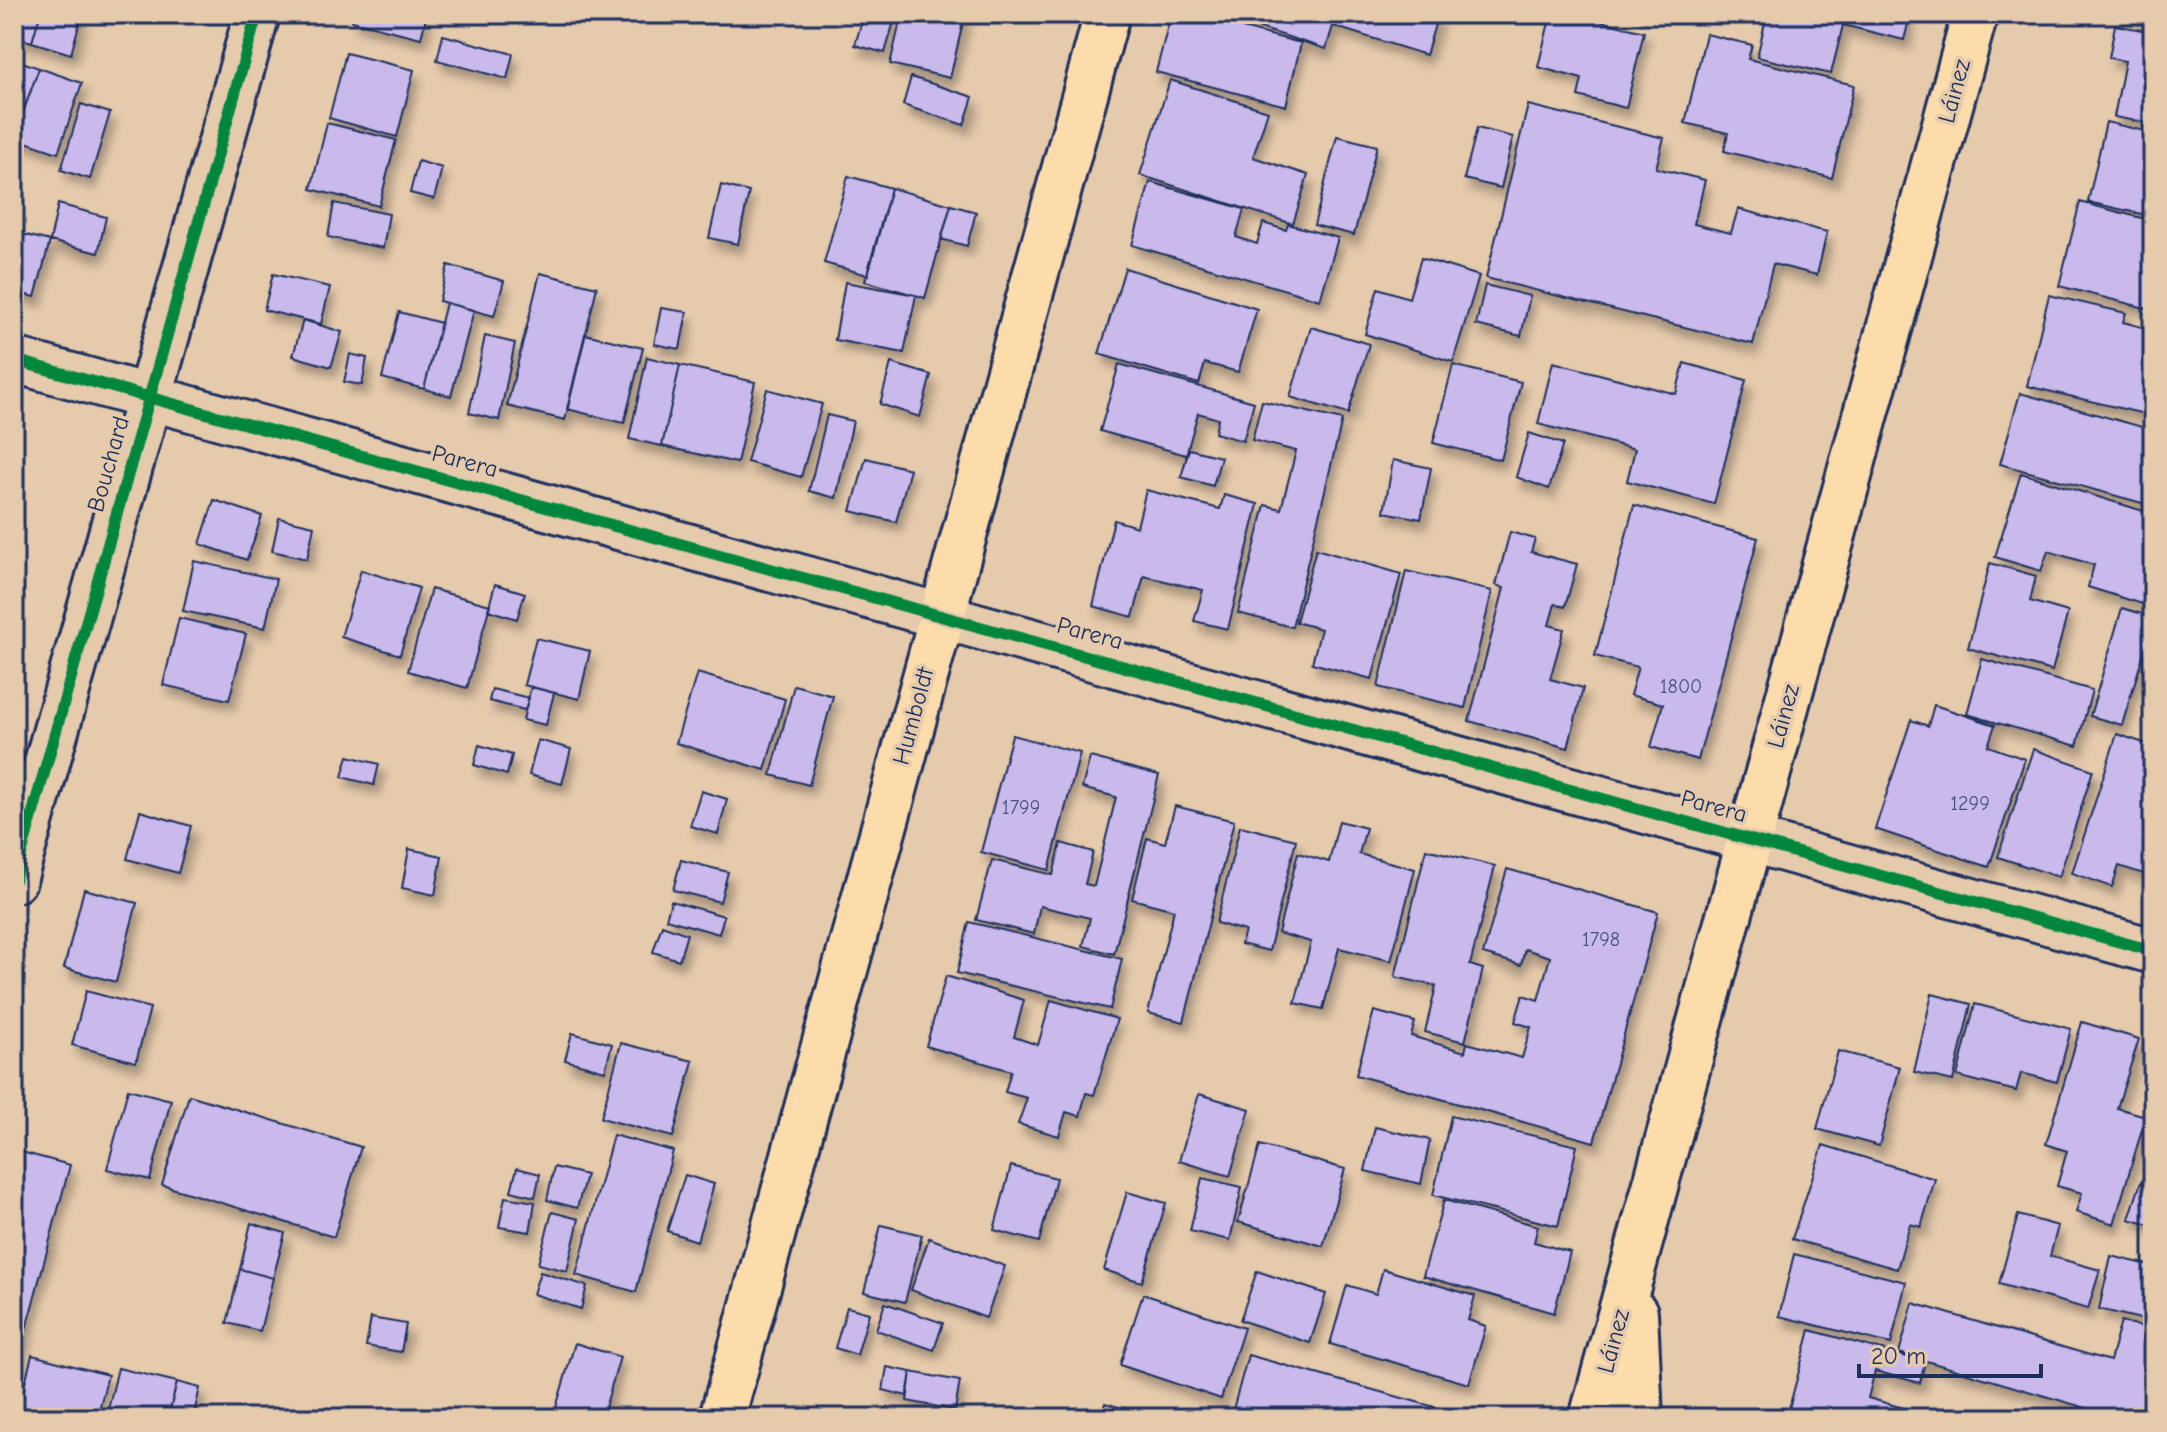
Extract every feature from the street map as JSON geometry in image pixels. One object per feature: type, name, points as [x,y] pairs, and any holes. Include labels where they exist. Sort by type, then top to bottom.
[{"type":"main road","name":"Humboldt","points":[[722,1418],[1107,14]]},
{"type":"main road","name":"Láinez","points":[[1592,1418],[1975,14]]},
{"type":"main road","points":[[1633,1266],[1640,1418]]},
{"type":"street","name":"Bouchard","points":[[14,880],[257,14]]},
{"type":"street","name":"Parera","points":[[14,360],[2153,951]]},
{"type":"building","points":[[14,14],[40,14],[32,42],[14,37]]},
{"type":"building","points":[[40,14],[82,14],[71,54],[32,42]]},
{"type":"building","points":[[354,14],[427,14],[421,38],[352,21]]},
{"type":"building","points":[[864,14],[896,14],[885,53],[855,45]]},
{"type":"building","points":[[902,14],[965,14],[950,78],[890,64]]},
{"type":"building","points":[[1171,14],[1188,14],[1301,43],[1286,106],[1156,72]]},
{"type":"building","points":[[1216,14],[1438,14],[1426,55],[1333,26],[1326,49]]},
{"type":"building","points":[[1551,14],[1572,14],[1644,32],[1626,108],[1578,96],[1582,79],[1538,67]]},
{"type":"building","points":[[1767,14],[1910,16],[1904,40],[1843,25],[1831,74],[1757,57]]},
{"type":"building","points":[[2153,14],[2153,24],[2121,16]]},
{"type":"building","points":[[2115,25],[2153,32],[2153,124],[2114,117],[2125,61],[2109,58]]},
{"type":"building","points":[[1706,34],[1752,45],[1748,59],[1854,85],[1832,178],[1724,151],[1728,133],[1685,123]]},
{"type":"building","points":[[443,35],[513,54],[507,79],[437,60]]},
{"type":"building","points":[[346,53],[414,70],[397,137],[329,118]]},
{"type":"building","points":[[14,59],[39,68],[21,117],[14,115]]},
{"type":"building","points":[[39,68],[82,83],[58,153],[14,138]]},
{"type":"building","points":[[911,77],[973,97],[964,125],[903,105]]},
{"type":"building","points":[[1170,80],[1268,111],[1253,157],[1308,175],[1293,224],[1140,175]]},
{"type":"building","points":[[81,104],[110,113],[90,179],[61,170]]},
{"type":"building","points":[[1528,105],[1664,138],[1656,168],[1705,180],[1694,224],[1731,233],[1738,209],[1827,232],[1817,275],[1773,264],[1753,344],[1486,278]]},
{"type":"building","points":[[2106,122],[2153,133],[2153,207],[2148,205],[2146,215],[2088,202]]},
{"type":"building","points":[[327,123],[396,140],[379,206],[311,189]]},
{"type":"building","points":[[1477,128],[1513,137],[1501,188],[1464,179]]},
{"type":"building","points":[[1337,136],[1377,146],[1354,235],[1314,225]]},
{"type":"building","points":[[418,161],[442,168],[434,199],[410,193]]},
{"type":"building","points":[[848,176],[891,188],[868,275],[824,263]]},
{"type":"building","points":[[1150,182],[1244,209],[1236,237],[1257,244],[1263,223],[1286,230],[1288,224],[1338,238],[1320,300],[1132,245]]},
{"type":"building","points":[[721,185],[749,192],[738,244],[709,238]]},
{"type":"building","points":[[891,188],[951,205],[925,298],[865,281]]},
{"type":"building","points":[[2080,202],[2153,221],[2153,310],[2059,286]]},
{"type":"building","points":[[334,203],[389,214],[383,248],[328,237]]},
{"type":"building","points":[[58,204],[106,217],[98,253],[50,241]]},
{"type":"building","points":[[951,205],[976,212],[967,246],[941,239]]},
{"type":"building","points":[[14,232],[50,241],[35,297],[14,292]]},
{"type":"building","points":[[1421,258],[1479,276],[1453,362],[1365,334],[1378,288],[1409,298]]},
{"type":"building","points":[[448,265],[504,281],[494,316],[439,301]]},
{"type":"building","points":[[1125,268],[1257,309],[1238,372],[1205,363],[1199,384],[1099,354]]},
{"type":"building","points":[[540,273],[597,287],[565,420],[507,406]]},
{"type":"building","points":[[273,274],[330,287],[321,324],[264,310]]},
{"type":"building","points":[[845,282],[916,295],[904,353],[835,340]]},
{"type":"building","points":[[1485,285],[1530,296],[1521,336],[1476,325]]},
{"type":"building","points":[[2049,295],[2126,313],[2123,322],[2153,330],[2153,363],[2148,385],[2153,386],[2153,416],[2027,386]]},
{"type":"building","points":[[446,303],[474,310],[451,396],[424,389]]},
{"type":"building","points":[[661,308],[687,312],[680,349],[654,344]]},
{"type":"building","points":[[399,312],[441,323],[424,389],[382,378]]},
{"type":"building","points":[[303,320],[342,332],[331,367],[293,356]]},
{"type":"building","points":[[1311,327],[1369,344],[1348,414],[1290,397]]},
{"type":"building","points":[[585,334],[643,348],[624,423],[567,409]]},
{"type":"building","points":[[485,336],[515,343],[499,420],[469,413]]},
{"type":"building","points":[[350,354],[367,358],[362,385],[344,382]]},
{"type":"building","points":[[647,357],[680,365],[662,446],[629,439]]},
{"type":"building","points":[[1553,362],[1676,394],[1684,363],[1746,380],[1714,504],[1627,481],[1635,449],[1538,424]]},
{"type":"building","points":[[891,363],[931,375],[920,417],[880,404]]},
{"type":"building","points":[[1119,364],[1254,402],[1243,441],[1215,433],[1218,419],[1198,413],[1186,455],[1100,431]]},
{"type":"building","points":[[680,365],[755,382],[737,463],[662,446]]},
{"type":"building","points":[[1453,365],[1521,382],[1501,460],[1433,443]]},
{"type":"building","points":[[767,389],[822,404],[801,477],[747,462]]},
{"type":"building","points":[[2020,393],[2153,430],[2153,506],[2000,464]]},
{"type":"building","points":[[1262,401],[1342,420],[1292,627],[1238,613],[1265,505],[1281,509],[1296,451],[1252,440]]},
{"type":"building","points":[[827,415],[853,421],[836,498],[809,491]]},
{"type":"building","points":[[1529,433],[1563,444],[1549,489],[1516,477]]},
{"type":"building","points":[[1189,449],[1221,457],[1213,486],[1181,477]]},
{"type":"building","points":[[866,458],[910,469],[896,522],[851,511]]},
{"type":"building","points":[[1393,460],[1431,468],[1421,519],[1384,512]]},
{"type":"building","points":[[2021,473],[2153,514],[2152,607],[2088,587],[2094,565],[2048,551],[2041,571],[1995,557]]},
{"type":"building","points":[[1146,490],[1220,509],[1224,495],[1258,504],[1228,629],[1194,621],[1203,590],[1144,576],[1133,617],[1093,606],[1114,520],[1137,527]]},
{"type":"building","points":[[214,500],[262,516],[247,560],[200,544]]},
{"type":"building","points":[[1634,505],[1758,538],[1698,760],[1651,747],[1663,704],[1630,695],[1638,667],[1595,656]]},
{"type":"building","points":[[279,518],[314,526],[307,559],[272,551]]},
{"type":"building","points":[[1510,532],[1535,539],[1531,552],[1577,564],[1565,607],[1555,604],[1549,625],[1564,629],[1550,679],[1583,688],[1568,748],[1469,721],[1504,588],[1496,585]]},
{"type":"building","points":[[1316,549],[1401,574],[1372,679],[1312,663],[1321,629],[1296,622]]},
{"type":"building","points":[[194,561],[276,579],[265,628],[183,611]]},
{"type":"building","points":[[1990,563],[2036,576],[2030,601],[2068,612],[2052,671],[1968,648]]},
{"type":"building","points":[[361,570],[419,588],[400,655],[341,637]]},
{"type":"building","points":[[1406,571],[1492,591],[1465,708],[1378,687]]},
{"type":"building","points":[[495,584],[525,593],[517,619],[488,610]]},
{"type":"building","points":[[431,589],[490,605],[467,688],[408,671]]},
{"type":"building","points":[[2122,608],[2153,617],[2153,622],[2122,725],[2090,716]]},
{"type":"building","points":[[179,618],[246,634],[229,700],[163,685]]},
{"type":"building","points":[[536,638],[590,651],[579,699],[524,685]]},
{"type":"building","points":[[1982,659],[2092,690],[2077,746],[1967,714]]},
{"type":"building","points":[[697,673],[785,699],[765,770],[676,743]]},
{"type":"building","points":[[794,685],[833,696],[809,785],[771,775]]},
{"type":"building","points":[[531,687],[554,693],[546,725],[523,720]]},
{"type":"building","points":[[492,689],[529,698],[525,710],[489,701]]},
{"type":"building","points":[[1934,705],[1995,725],[1988,746],[2025,759],[1989,867],[1875,829],[1911,720],[1928,726]]},
{"type":"building","points":[[2117,734],[2153,746],[2153,877],[2119,866],[2112,887],[2072,873]]},
{"type":"building","points":[[1012,735],[1080,753],[1049,870],[981,852]]},
{"type":"building","points":[[538,740],[571,749],[562,784],[529,775]]},
{"type":"building","points":[[479,745],[512,755],[507,775],[474,765]]},
{"type":"building","points":[[2033,749],[2093,770],[2059,877],[1998,857]]},
{"type":"building","points":[[348,756],[379,764],[374,785],[342,777]]},
{"type":"building","points":[[1090,757],[1159,775],[1114,954],[1083,946],[1090,918],[1040,906],[1034,934],[976,920],[992,860],[1053,875],[1061,843],[1093,852],[1085,884],[1094,886],[1116,797],[1082,788]]},
{"type":"building","points":[[701,791],[727,799],[718,834],[690,826]]},
{"type":"building","points":[[1175,806],[1234,821],[1184,1022],[1148,1013],[1174,910],[1132,899],[1147,838],[1165,843]]},
{"type":"building","points":[[140,811],[191,826],[178,873],[127,859]]},
{"type":"building","points":[[1339,821],[1366,828],[1359,854],[1415,869],[1391,961],[1339,948],[1323,1009],[1295,1003],[1311,942],[1278,933],[1298,853],[1329,862]]},
{"type":"building","points":[[1240,826],[1296,840],[1269,951],[1241,944],[1245,931],[1216,923]]},
{"type":"building","points":[[409,849],[442,856],[435,895],[402,888]]},
{"type":"building","points":[[1426,849],[1495,866],[1470,965],[1483,969],[1465,1042],[1425,1032],[1436,986],[1395,977]]},
{"type":"building","points":[[681,860],[728,872],[720,902],[673,890]]},
{"type":"building","points":[[1507,869],[1658,912],[1594,1142],[1356,1075],[1374,1011],[1415,1022],[1411,1036],[1465,1052],[1467,1043],[1522,1058],[1531,1027],[1515,1022],[1523,995],[1538,1000],[1550,957],[1525,949],[1521,965],[1483,954]]},
{"type":"building","points":[[84,889],[137,903],[116,982],[64,968]]},
{"type":"building","points":[[671,901],[724,916],[719,934],[666,919]]},
{"type":"building","points":[[969,922],[1122,959],[1110,1009],[957,973]]},
{"type":"building","points":[[662,925],[687,934],[679,960],[653,952]]},
{"type":"building","points":[[946,976],[1024,1000],[1014,1037],[1038,1045],[1051,1000],[1117,1019],[1094,1095],[1086,1093],[1080,1116],[1066,1112],[1059,1136],[1018,1124],[1027,1098],[1005,1092],[1011,1071],[926,1046]]},
{"type":"building","points":[[86,991],[150,1008],[136,1062],[72,1045]]},
{"type":"building","points":[[1932,994],[1971,1004],[1953,1081],[1914,1072]]},
{"type":"building","points":[[1975,1004],[2071,1029],[2057,1082],[2021,1073],[2016,1091],[1957,1076]]},
{"type":"building","points":[[2082,1022],[2139,1039],[2117,1108],[2146,1116],[2114,1224],[2076,1212],[2082,1193],[2057,1186],[2067,1151],[2046,1144]]},
{"type":"building","points":[[572,1033],[612,1044],[605,1071],[565,1060]]},
{"type":"building","points":[[621,1043],[693,1061],[673,1137],[601,1118]]},
{"type":"building","points":[[1838,1051],[1900,1067],[1879,1146],[1817,1129]]},
{"type":"building","points":[[128,1089],[171,1100],[150,1180],[107,1169]]},
{"type":"building","points":[[1199,1094],[1250,1109],[1230,1176],[1179,1161]]},
{"type":"building","points":[[189,1095],[361,1147],[334,1237],[162,1185]]},
{"type":"building","points":[[1451,1116],[1577,1146],[1558,1226],[1433,1195]]},
{"type":"building","points":[[1375,1127],[1430,1140],[1421,1184],[1365,1171]]},
{"type":"building","points":[[613,1135],[673,1151],[636,1292],[576,1275]]},
{"type":"building","points":[[1260,1145],[1345,1169],[1323,1246],[1238,1222]]},
{"type":"building","points":[[1823,1145],[1935,1179],[1921,1227],[1910,1224],[1897,1269],[1792,1239]]},
{"type":"building","points":[[14,1150],[70,1165],[14,1374]]},
{"type":"building","points":[[1011,1166],[1056,1178],[1039,1242],[994,1230]]},
{"type":"building","points":[[554,1167],[586,1175],[577,1208],[547,1200]]},
{"type":"building","points":[[517,1168],[540,1174],[535,1197],[511,1191]]},
{"type":"building","points":[[685,1175],[714,1184],[697,1241],[667,1231]]},
{"type":"building","points":[[1202,1178],[1242,1187],[1230,1240],[1190,1231]]},
{"type":"building","points":[[2141,1182],[2153,1186],[2153,1226],[2129,1219]]},
{"type":"building","points":[[1127,1192],[1166,1203],[1142,1282],[1104,1270]]},
{"type":"building","points":[[505,1197],[535,1202],[530,1232],[499,1227]]},
{"type":"building","points":[[1444,1200],[1538,1226],[1534,1242],[1570,1252],[1554,1313],[1423,1276]]},
{"type":"building","points":[[552,1212],[579,1219],[567,1271],[538,1264]]},
{"type":"building","points":[[2018,1215],[2058,1226],[2050,1256],[2100,1270],[2088,1309],[1999,1284]]},
{"type":"building","points":[[251,1223],[285,1233],[273,1278],[240,1269]]},
{"type":"building","points":[[881,1225],[922,1235],[905,1302],[864,1292]]},
{"type":"building","points":[[929,1238],[1005,1266],[986,1318],[911,1290]]},
{"type":"building","points":[[1794,1254],[1906,1282],[1891,1344],[1779,1316]]},
{"type":"building","points":[[2111,1256],[2153,1266],[2153,1322],[2099,1309]]},
{"type":"building","points":[[240,1269],[273,1278],[260,1331],[227,1323]]},
{"type":"building","points":[[1383,1269],[1475,1296],[1468,1320],[1486,1326],[1469,1384],[1330,1344],[1347,1285],[1376,1294]]},
{"type":"building","points":[[1257,1271],[1326,1294],[1310,1343],[1240,1320]]},
{"type":"building","points":[[540,1272],[587,1286],[581,1309],[533,1294]]},
{"type":"building","points":[[1143,1294],[1244,1328],[1221,1399],[1120,1365]]},
{"type":"building","points":[[885,1303],[943,1323],[934,1350],[876,1330]]},
{"type":"building","points":[[1913,1303],[2110,1361],[2121,1321],[2153,1330],[2153,1418],[2120,1418],[1899,1353]]},
{"type":"building","points":[[847,1307],[869,1313],[857,1355],[835,1348]]},
{"type":"building","points":[[371,1318],[406,1324],[401,1352],[366,1346]]},
{"type":"building","points":[[1810,1330],[1925,1362],[1920,1383],[1875,1371],[1868,1398],[1939,1418],[1787,1416]]},
{"type":"building","points":[[575,1343],[620,1357],[602,1418],[553,1418]]},
{"type":"building","points":[[32,1355],[108,1375],[97,1418],[16,1418]]},
{"type":"building","points":[[1248,1355],[1474,1418],[1248,1418],[1232,1413]]},
{"type":"building","points":[[887,1367],[911,1372],[907,1396],[883,1390]]},
{"type":"building","points":[[118,1368],[177,1382],[168,1418],[106,1418]]},
{"type":"building","points":[[911,1372],[960,1381],[955,1410],[907,1401]]},
{"type":"building","points":[[177,1382],[200,1388],[193,1418],[168,1418]]},
{"type":"building","points":[[1105,1403],[1139,1413],[1138,1418],[1101,1418]]},
{"type":"cycle path","points":[[14,880],[257,14]]},
{"type":"cycle path","points":[[14,360],[2153,951]]}]
